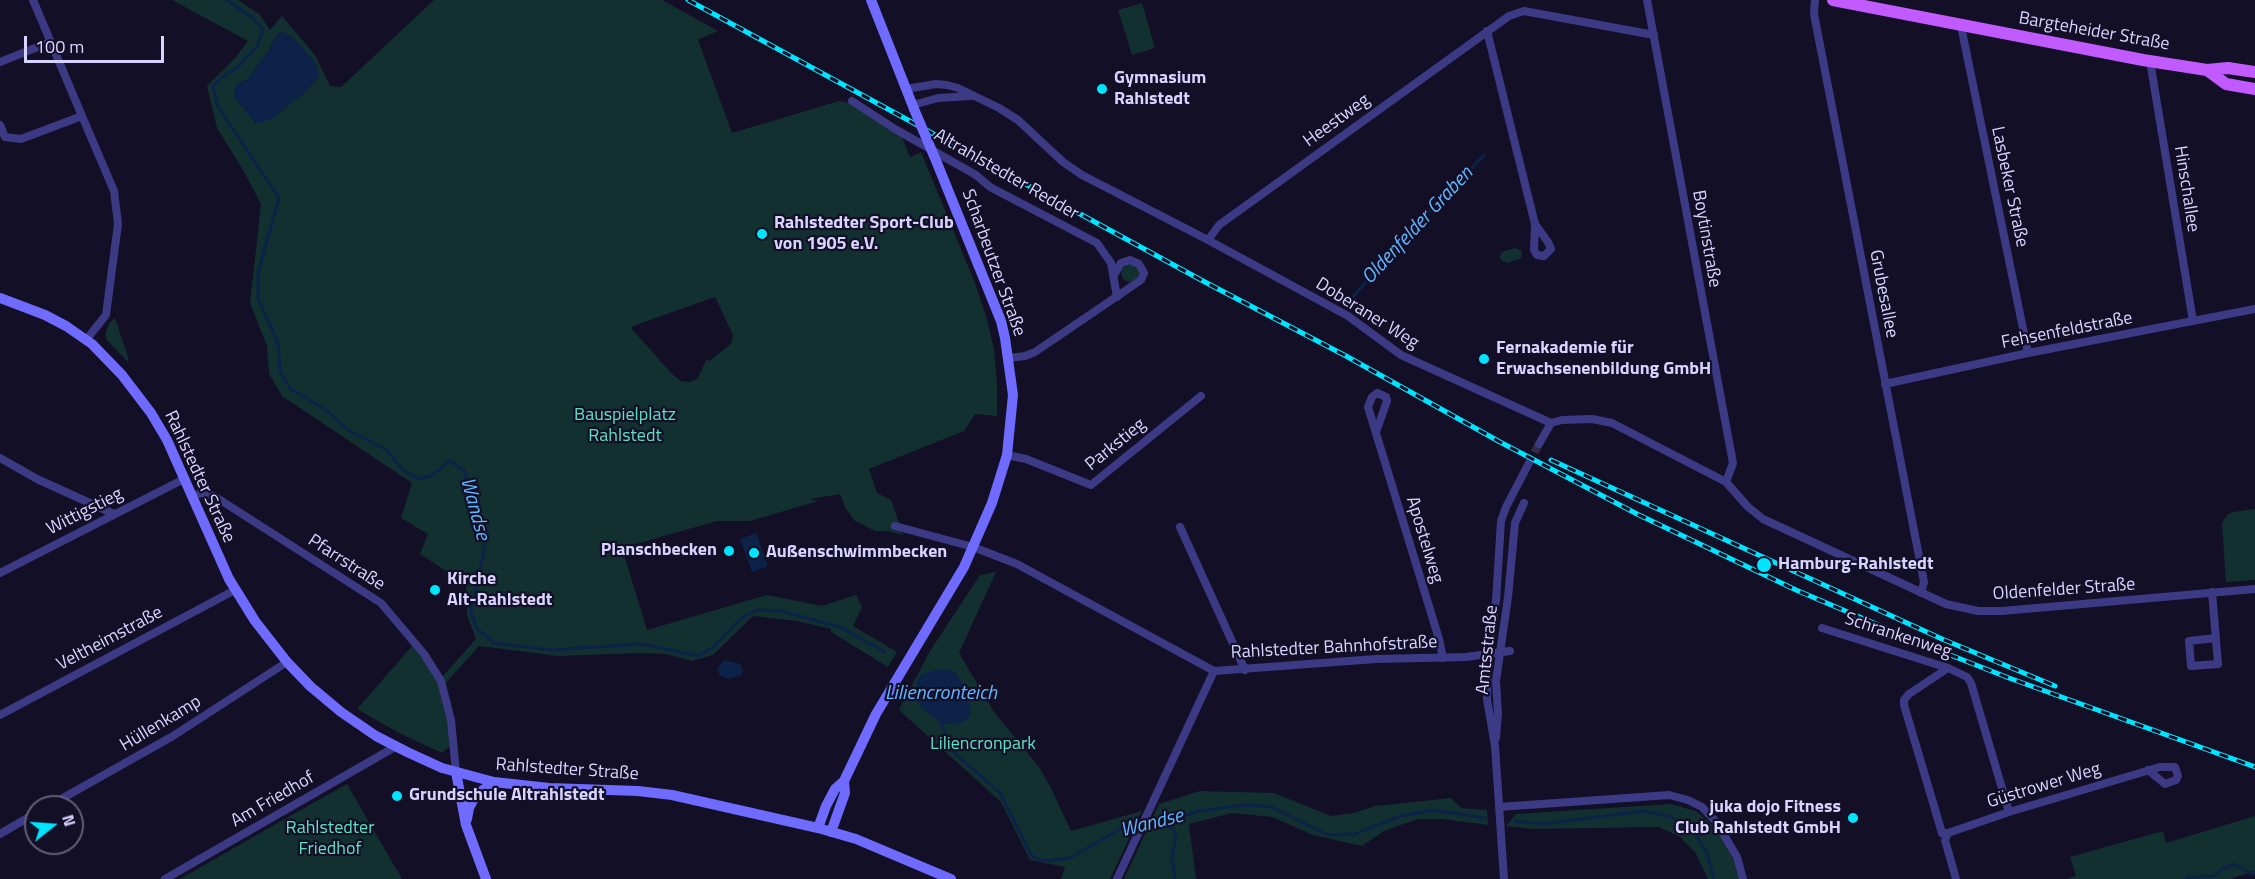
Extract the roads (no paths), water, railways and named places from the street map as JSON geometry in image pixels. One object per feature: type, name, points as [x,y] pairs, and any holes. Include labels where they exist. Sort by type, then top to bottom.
[{"type":"main road","name":"Scharbeutzer Straße","points":[[870,0],[1000,321],[1009,358],[1013,395],[1007,455],[996,493],[974,547]]},
{"type":"main road","name":"Bargteheider Straße","points":[[1833,0],[1864,3],[1960,26],[2150,61],[2207,70],[2228,68],[2255,72]]},
{"type":"main road","name":"Bargteheider Straße","points":[[2207,70],[2226,84],[2255,89]]},
{"type":"main road","name":"Rahlstedter Straße","points":[[0,298],[58,321],[86,340],[122,375],[141,399],[167,440],[235,590],[265,635],[310,686],[341,712],[395,747],[456,772],[494,782],[549,788],[638,791],[672,795],[831,831],[890,852],[951,879]]},
{"type":"main road","points":[[818,828],[835,789],[844,781],[876,714],[952,590],[974,547]]},
{"type":"main road","points":[[456,772],[468,831],[486,879]]},
{"type":"main road","points":[[831,831],[845,793],[844,781]]},
{"type":"main road","points":[[468,831],[468,813],[473,799],[481,789],[494,782]]},
{"type":"street","points":[[33,0],[114,191],[117,224],[106,315],[86,340]]},
{"type":"street","name":"Boytinstraße","points":[[1647,0],[1733,463],[1726,482]]},
{"type":"street","name":"Grubesallee","points":[[1815,0],[1814,14],[1924,582],[1921,593]]},
{"type":"street","name":"Heestweg","points":[[1209,240],[1219,225],[1509,16],[1524,11],[1653,35]]},
{"type":"street","name":"Lasbeker Straße","points":[[1960,26],[2028,353]]},
{"type":"street","points":[[1487,31],[1535,224]]},
{"type":"street","points":[[0,62],[50,42]]},
{"type":"street","name":"Hinschallee","points":[[2150,61],[2193,321]]},
{"type":"street","name":"Doberaner Weg","points":[[906,89],[940,84],[957,88],[999,108],[1018,120],[1063,162],[1082,175],[1209,240],[1348,316],[1401,355],[1551,423]]},
{"type":"street","name":"Doberaner Weg","points":[[914,107],[938,98],[973,96]]},
{"type":"street","name":"Altrahlstedter Redder","points":[[852,101],[895,129],[976,175],[990,187],[1097,243],[1106,254],[1114,275],[1117,297]]},
{"type":"street","points":[[0,125],[5,137],[21,140],[82,116]]},
{"type":"street","points":[[1009,358],[1035,352],[1141,280],[1144,273],[1139,264],[1130,260],[1121,263],[1114,275]]},
{"type":"street","name":"Fehsenfeldstraße","points":[[1885,384],[2028,353],[2255,309]]},
{"type":"street","name":"Parkstieg","points":[[1007,455],[1026,459],[1091,485],[1201,396]]},
{"type":"street","points":[[1539,444],[1551,423],[1587,419],[1607,421],[1726,482],[1748,507],[1763,519],[1921,593]]},
{"type":"street","name":"Apostelweg","points":[[1376,432],[1443,658]]},
{"type":"street","points":[[0,458],[37,479],[114,514]]},
{"type":"street","name":"Amtsstraße","points":[[1504,879],[1495,746],[1487,699],[1488,654],[1502,589],[1498,560],[1503,514],[1529,463]]},
{"type":"street","name":"Wittigstieg","points":[[0,573],[184,478]]},
{"type":"street","name":"Pfarrstraße","points":[[192,496],[202,493],[214,496],[381,603],[423,654],[441,681],[451,720],[456,772]]},
{"type":"street","points":[[1502,589],[1515,523],[1524,503]]},
{"type":"street","name":"Rahlstedter Bahnhofstraße","points":[[895,526],[974,547],[1045,578],[1128,626],[1214,671],[1376,659],[1443,658],[1510,651]]},
{"type":"street","points":[[1179,526],[1245,670]]},
{"type":"street","name":"Amtsstraße","points":[[1495,746],[1496,681],[1508,597],[1502,589]]},
{"type":"street","name":"Oldenfelder Straße","points":[[1921,593],[1946,604],[1986,611],[2255,589]]},
{"type":"street","name":"Veltheimstraße","points":[[0,715],[235,590]]},
{"type":"street","points":[[2212,592],[2216,638],[2218,664],[2191,666],[2189,641],[2216,638]]},
{"type":"street","name":"Schrankenweg","points":[[1821,628],[1948,668],[1967,677],[1971,683],[2009,812]]},
{"type":"street","name":"Hüllenkamp","points":[[68,795],[173,736],[287,662]]},
{"type":"street","points":[[1948,668],[1909,694],[1904,700],[1904,705],[1942,833],[1948,833],[1945,840],[1956,879]]},
{"type":"street","points":[[1117,879],[1214,671]]},
{"type":"street","name":"Am Friedhof","points":[[165,879],[395,747]]},
{"type":"street","name":"Güstrower Weg","points":[[1948,833],[2148,770]]},
{"type":"street","points":[[1498,807],[1669,795],[1688,800],[1701,807],[1717,823],[1737,857],[1743,879]]},
{"type":"street","points":[[0,834],[24,820]]},
{"type":"water","points":[[281,31],[294,38],[315,62],[320,76],[305,92],[272,119],[256,124],[236,99],[234,90],[239,83],[247,80]]},
{"type":"water","name":"Außenschwimmbecken","points":[[756,533],[768,566],[752,572],[740,539]]},
{"type":"water","points":[[724,660],[741,664],[743,672],[741,675],[729,679],[720,676],[717,669]]},
{"type":"water","name":"Liliencronteich","points":[[939,669],[956,673],[964,685],[971,714],[965,721],[942,724],[921,707],[913,693],[920,675]]},
{"type":"waterway","name":"Wandse","points":[[227,0],[253,18],[263,30],[257,47],[237,68],[221,78],[213,87],[217,105],[279,198],[258,273],[258,298],[278,343],[280,372],[291,389],[326,410],[348,430],[387,450],[403,470],[418,479],[431,476],[450,461],[464,470],[485,546],[471,611],[477,629],[494,643],[551,650],[642,644],[699,656],[714,647],[741,618],[757,610],[781,611],[840,627],[885,652]]},
{"type":"waterway","name":"Oldenfelder Graben","points":[[1352,298],[1400,242],[1484,155]]},
{"type":"waterway","name":"Wandse","points":[[941,721],[949,748],[1000,793],[1030,853],[1036,859],[1049,861],[1070,858],[1122,828],[1171,820],[1200,811],[1245,805],[1272,807],[1328,835],[1355,834],[1401,816],[1434,810],[1485,818]]},
{"type":"waterway","name":"Wandse","points":[[1515,821],[1544,824],[1643,811],[1669,816],[1695,834],[1707,853],[1714,879]]},
{"type":"waterway","points":[[1162,822],[1174,830],[1176,836],[1172,857],[1175,879]]},
{"type":"waterway","name":"Wandse","points":[[2186,879],[2215,876],[2222,869],[2234,864],[2252,874],[2255,873]]},
{"type":"tunnel","points":[[1529,463],[1539,444]]},
{"type":"railway","points":[[688,0],[1203,281],[1346,356],[1500,442],[1637,514],[1796,590],[1935,649],[2255,767]]},
{"type":"railway","points":[[1551,460],[1942,639],[2055,686]]},
{"type":"place","name":"Gymnasium Rahlstedt","points":[[1102,89]]},
{"type":"place","name":"Rahlstedter Sport-Club von 1905 e.V.","points":[[762,234]]},
{"type":"place","name":"Fernakademie für Erwachsenenbildung GmbH","points":[[1484,359]]},
{"type":"place","name":"Planschbecken","points":[[729,551]]},
{"type":"place","name":"Außenschwimmbecken","points":[[754,553]]},
{"type":"place","name":"Hamburg-Rahlstedt","points":[[1764,565]]},
{"type":"place","name":"Kirche Alt-Rahlstedt","points":[[435,590]]},
{"type":"place","name":"Grundschule Altrahlstedt","points":[[397,796]]},
{"type":"place","name":"juka dojo Fitness Club Rahlstedt GmbH","points":[[1853,818]]},
{"type":"park label","name":"Bauspielplatz Rahlstedt","points":[[625,426]]},
{"type":"park label","name":"Liliencronpark","points":[[983,745]]},
{"type":"park label","name":"Rahlstedter Friedhof","points":[[330,839]]}]
